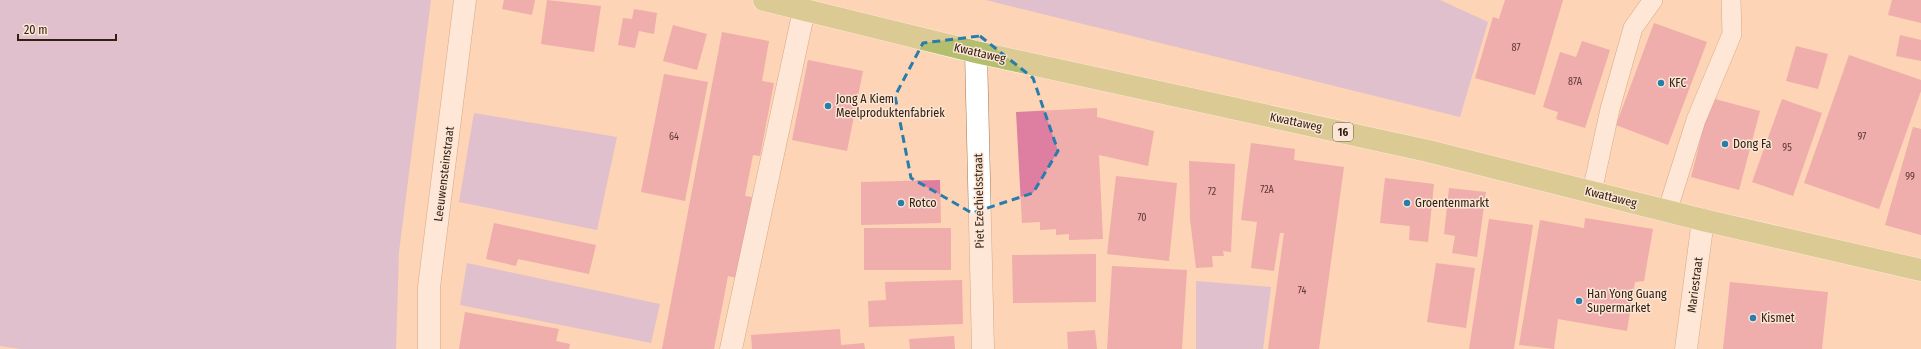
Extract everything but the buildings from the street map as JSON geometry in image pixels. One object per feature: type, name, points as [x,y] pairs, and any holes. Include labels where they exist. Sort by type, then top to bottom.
[{"type":"main road","name":"Kwattaweg","points":[[764,0],[976,52],[1428,151],[1667,212],[1921,270]]},
{"type":"street","name":"Leeuwensteinstraat","points":[[429,349],[429,287],[465,0]]},
{"type":"street","points":[[730,349],[804,10]]},
{"type":"street","name":"Piet Ezechielsstraat","points":[[976,52],[983,349]]},
{"type":"street","name":"Mariestraat","points":[[1686,349],[1703,220]]},
{"type":"lane","points":[[1592,192],[1610,109],[1633,28],[1653,0]]},
{"type":"lane","points":[[1667,212],[1696,120],[1732,34],[1731,0]]},
{"type":"highlighted area","points":[[980,36],[1033,78],[1058,151],[1033,193],[972,213],[911,178],[895,96],[923,43]]},
{"type":"shaded area","points":[[0,0],[431,0],[399,252],[396,349],[20,349],[0,346]]},
{"type":"shaded area","points":[[986,0],[1440,0],[1488,22],[1460,117]]},
{"type":"shaded area","points":[[474,113],[617,137],[597,230],[459,202]]},
{"type":"shaded area","points":[[467,263],[660,304],[651,343],[460,305]]},
{"type":"shaded area","points":[[1196,281],[1271,287],[1263,349],[1196,349]]},
{"type":"place","name":"KFC","points":[[1661,83]]},
{"type":"place","name":"Jong A Kiem Meelproduktenfabriek","points":[[828,106]]},
{"type":"place","name":"Dong Fa","points":[[1725,144]]},
{"type":"place","name":"Rotco","points":[[901,203]]},
{"type":"place","name":"Groentenmarkt","points":[[1407,203]]},
{"type":"place","name":"Han Yong Guang Supermarket","points":[[1579,301]]},
{"type":"place","name":"Kismet","points":[[1753,318]]}]
